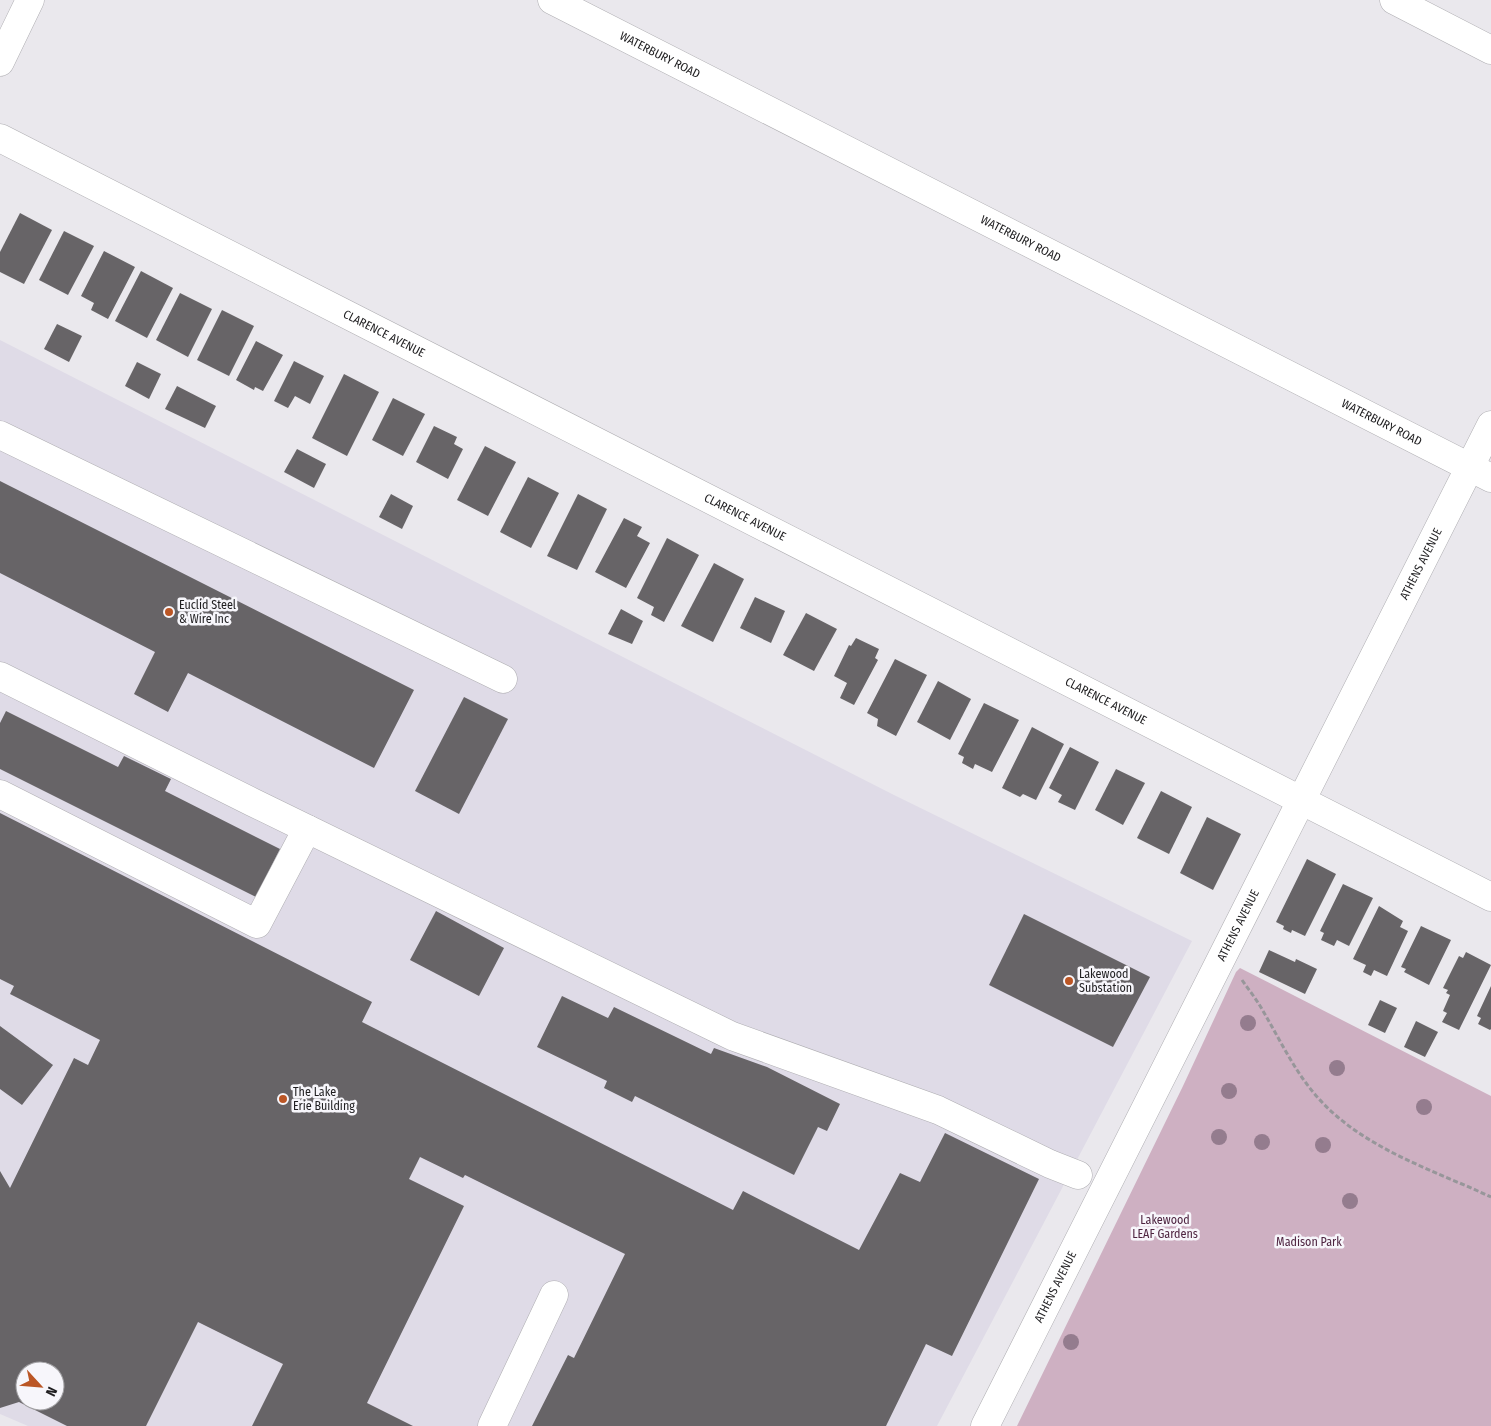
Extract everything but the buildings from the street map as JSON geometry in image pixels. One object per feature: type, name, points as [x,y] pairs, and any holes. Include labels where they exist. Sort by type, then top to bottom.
[{"type":"street","points":[[0,62],[30,0]]},
{"type":"street","name":"WATERBURY ROAD","points":[[552,0],[1480,472]]},
{"type":"street","points":[[1394,0],[1491,50]]},
{"type":"street","name":"CLARENCE AVENUE","points":[[0,138],[1491,896]]},
{"type":"street","name":"ATHENS AVENUE","points":[[985,1426],[1301,800],[1480,472],[1491,424]]},
{"type":"street","points":[[0,435],[503,679]]},
{"type":"street","points":[[0,676],[307,829],[732,1036],[938,1110],[1050,1164],[1078,1175]]},
{"type":"street","points":[[0,794],[257,924],[307,829]]},
{"type":"street","points":[[492,1426],[554,1295]]},
{"type":"path","points":[[1241,979],[1262,1009],[1290,1058],[1313,1092],[1345,1124],[1399,1156],[1491,1197]]},
{"type":"shaded area","points":[[0,340],[894,795],[1192,941],[937,1426],[28,1426],[0,1414]]},
{"type":"green space","name":"Madison Park","points":[[1240,968],[1491,1096],[1491,1426],[1017,1426],[1183,1086],[1236,972]]},
{"type":"place","name":"Euclid Steel & Wire Inc","points":[[169,612]]},
{"type":"place","name":"Lakewood Substation","points":[[1069,981]]},
{"type":"place","name":"The Lake Erie Building","points":[[283,1099]]},
{"type":"park label","name":"Lakewood LEAF Gardens","points":[[1165,1227]]}]
